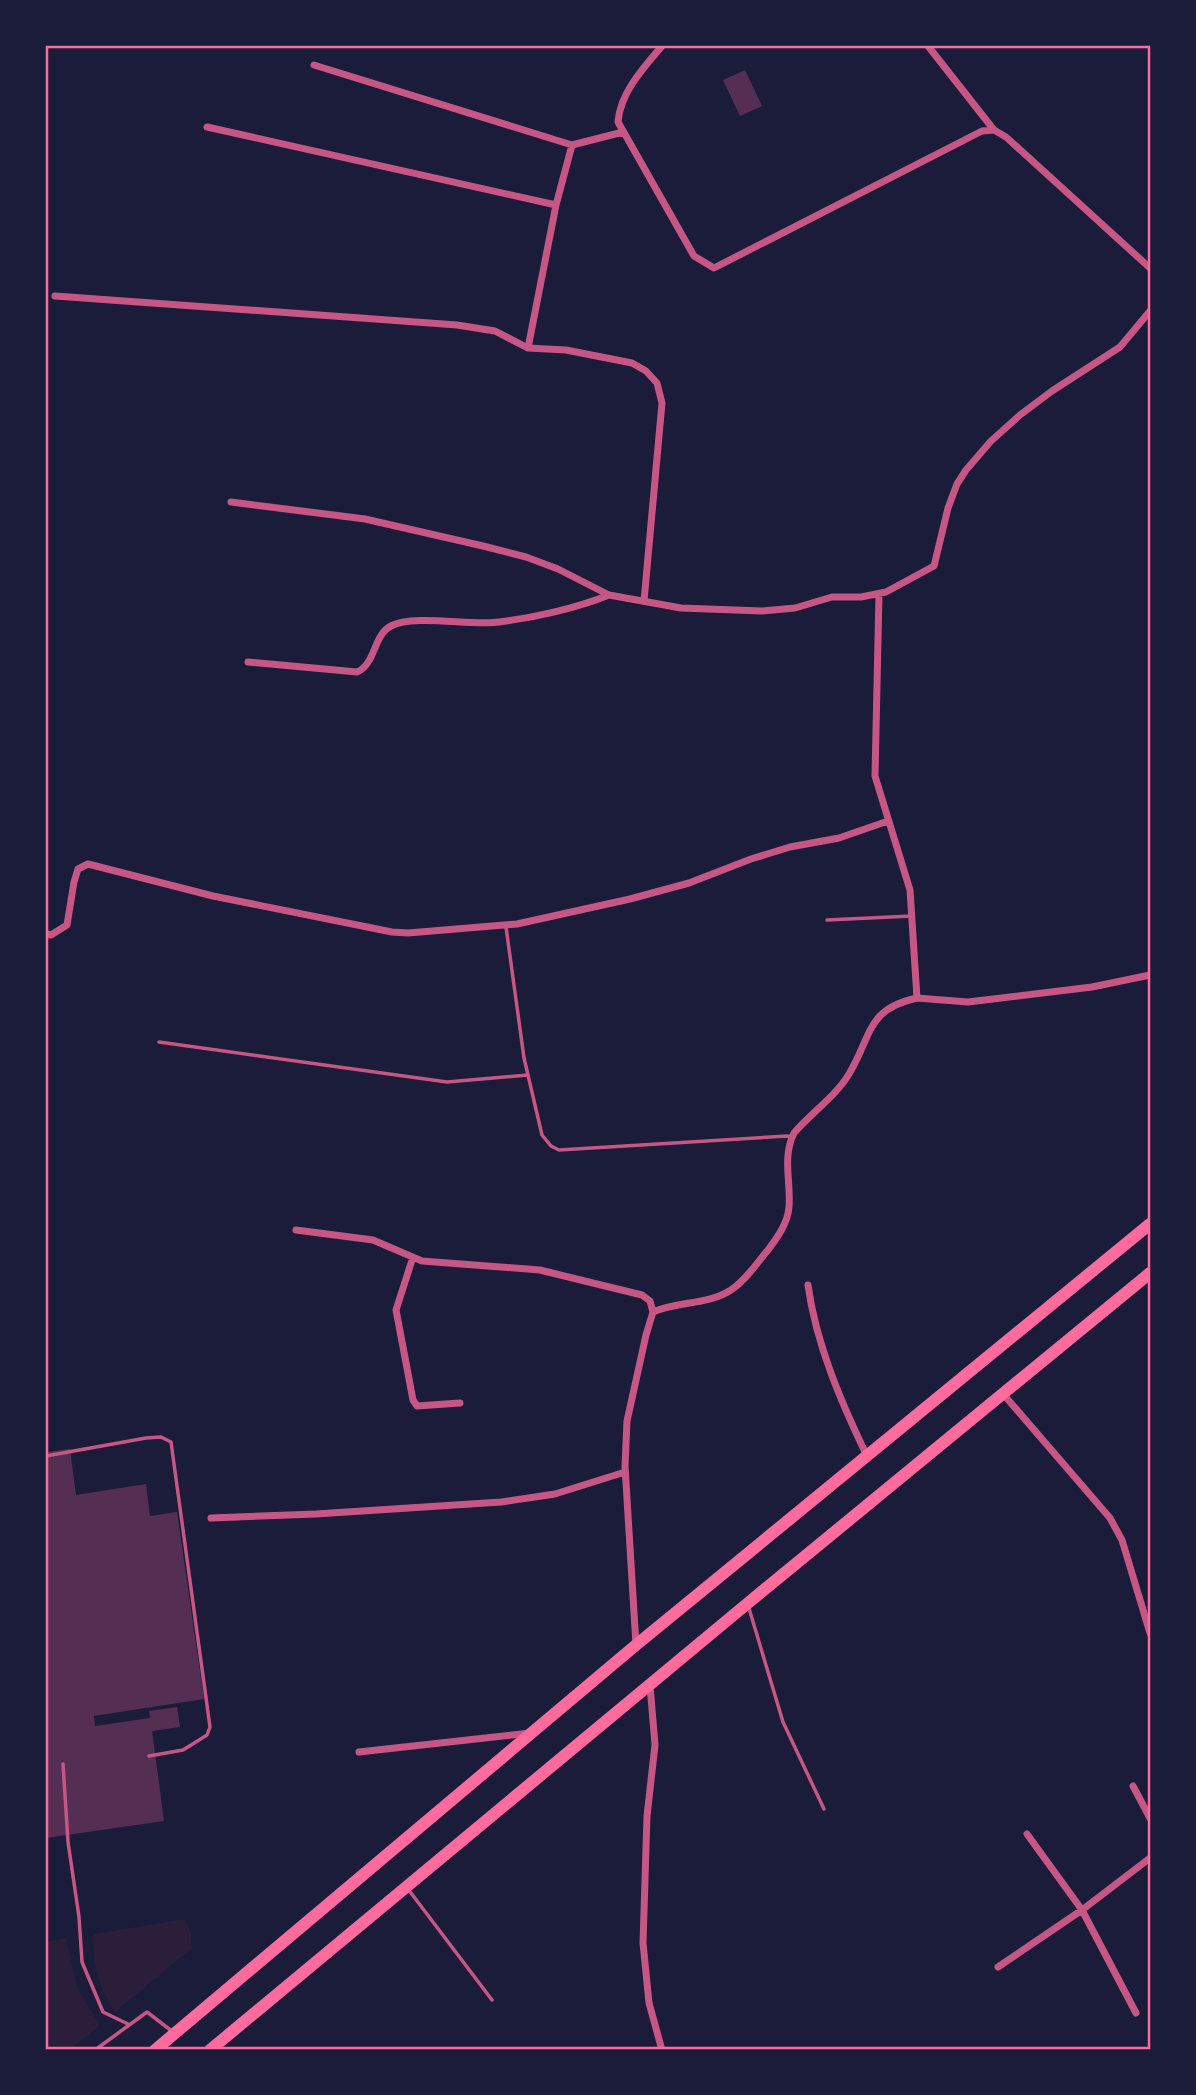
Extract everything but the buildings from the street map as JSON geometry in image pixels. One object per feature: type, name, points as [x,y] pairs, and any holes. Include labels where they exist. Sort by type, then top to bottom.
[{"type":"highway","points":[[155,2049],[636,1645],[1150,1224]]},
{"type":"highway","points":[[210,2049],[1150,1273]]},
{"type":"street","points":[[662,46],[646,65],[618,110],[618,122],[694,256],[714,268],[982,131],[995,130]]},
{"type":"street","points":[[928,46],[995,130],[1006,136],[1150,268]]},
{"type":"street","points":[[314,65],[572,145],[623,132]]},
{"type":"street","points":[[207,127],[556,205]]},
{"type":"street","points":[[528,348],[556,205],[572,145]]},
{"type":"street","points":[[55,296],[457,325],[495,331],[528,348],[566,350],[632,363],[646,370],[657,383],[662,403],[644,601]]},
{"type":"street","points":[[231,502],[365,519],[526,557],[558,569],[609,595],[681,608],[762,611],[795,608],[842,596],[862,597],[878,594],[934,566],[940,535],[957,484],[992,441],[1052,391],[1119,346],[1150,311]]},
{"type":"street","points":[[878,594],[875,776],[910,890],[917,998]]},
{"type":"street","points":[[248,662],[357,672],[365,669],[384,631],[391,625],[418,622],[497,623],[609,595]]},
{"type":"street","points":[[46,934],[51,935],[67,925],[78,869],[88,864],[213,895],[408,933],[506,925],[592,908],[689,883],[751,859],[839,838],[888,821]]},
{"type":"street","points":[[653,1312],[729,1292],[742,1281],[774,1242],[789,1216],[787,1157],[792,1138],[808,1117],[849,1075],[872,1025],[891,1005],[917,998],[981,1001],[1092,987],[1150,975]]},
{"type":"street","points":[[296,1230],[373,1240],[422,1261],[540,1270],[642,1295],[650,1301],[653,1312],[628,1421],[625,1472],[636,1645]]},
{"type":"street","points":[[413,1257],[396,1310],[413,1400],[417,1406],[460,1403]]},
{"type":"street","points":[[808,1285],[825,1354],[867,1455]]},
{"type":"street","points":[[1004,1395],[1110,1518],[1122,1540],[1150,1633]]},
{"type":"street","points":[[211,1518],[330,1514],[501,1502],[555,1494],[625,1472]]},
{"type":"street","points":[[650,1684],[655,1745],[647,1816],[643,1943],[649,2003],[662,2049]]},
{"type":"street","points":[[359,1752],[534,1733]]},
{"type":"street","points":[[1133,1786],[1150,1818]]},
{"type":"street","points":[[1027,1834],[1082,1910],[1136,2013]]},
{"type":"street","points":[[999,1967],[1082,1910],[1150,1858]]},
{"type":"lane","points":[[827,920],[912,916]]},
{"type":"lane","points":[[506,925],[528,1075],[542,1135],[551,1146],[559,1150],[787,1136],[792,1138]]},
{"type":"lane","points":[[159,1042],[447,1082],[528,1075]]},
{"type":"lane","points":[[46,1456],[146,1438],[161,1437],[171,1442],[210,1727],[207,1735],[183,1750],[149,1756]]},
{"type":"lane","points":[[748,1603],[783,1723],[824,1809]]},
{"type":"lane","points":[[64,1764],[68,1842],[79,1917],[82,1962],[103,2012],[128,2024]]},
{"type":"lane","points":[[407,1887],[492,2000]]},
{"type":"lane","points":[[95,2049],[148,2012],[174,2033]]},
{"type":"shaded area","points":[[185,1919],[191,1932],[192,1948],[115,2012],[97,1974],[93,1954],[94,1934]]},
{"type":"shaded area","points":[[66,1938],[78,1990],[100,2025],[71,2049],[46,2049],[46,1942]]}]
